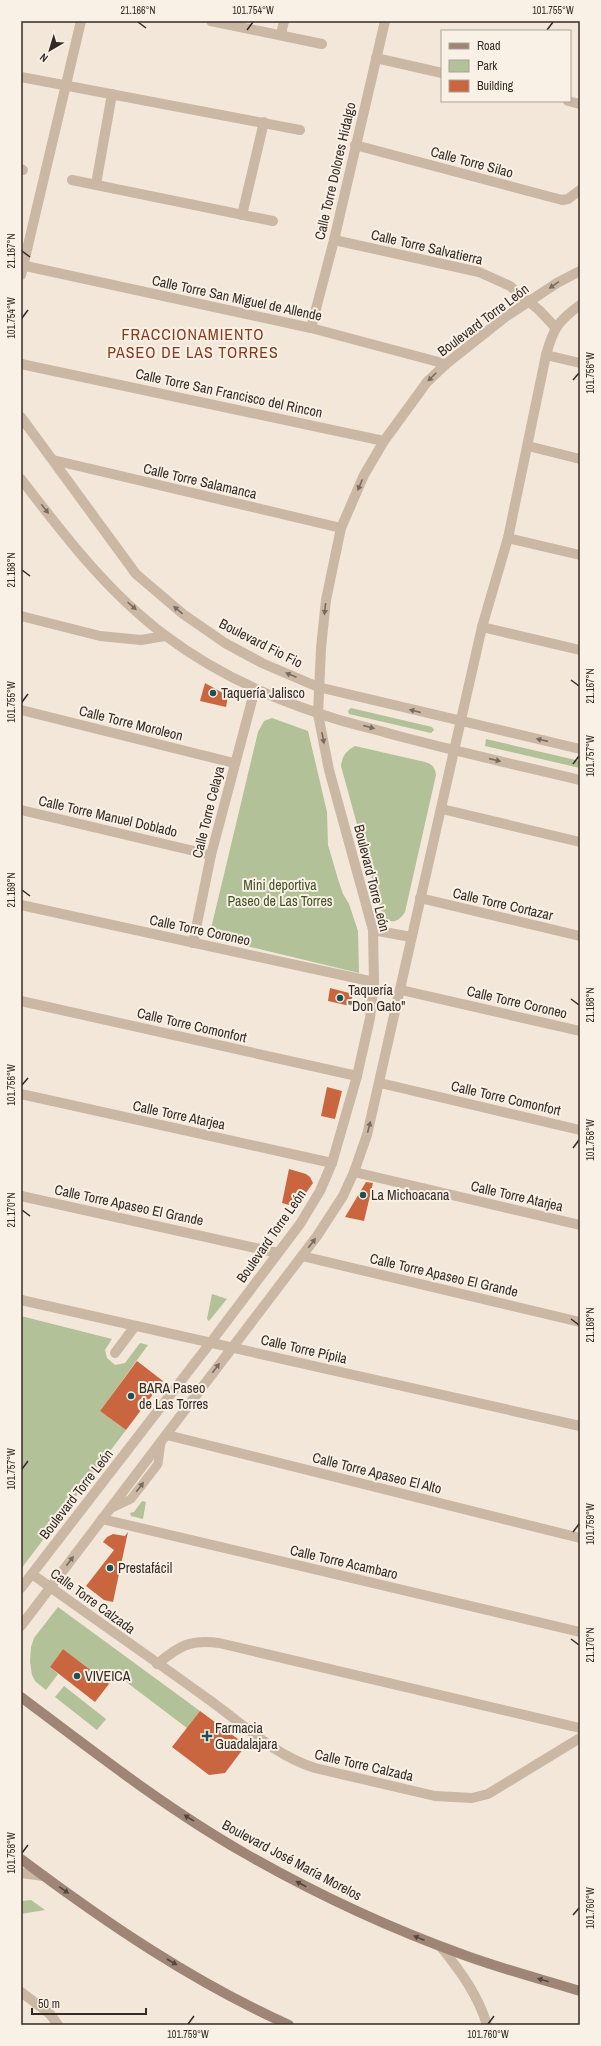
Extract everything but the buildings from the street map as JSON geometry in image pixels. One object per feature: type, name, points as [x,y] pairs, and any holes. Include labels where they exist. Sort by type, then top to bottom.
[{"type":"main road","name":"Boulevard José María Morelos","points":[[21,1697],[170,1805],[246,1854],[333,1900],[388,1926],[441,1947],[580,1991]]},
{"type":"main road","points":[[21,1859],[162,1957],[222,1991],[289,2025]]},
{"type":"street","points":[[22,269],[81,21]]},
{"type":"street","points":[[211,21],[281,34],[322,44]]},
{"type":"street","points":[[281,34],[284,21]]},
{"type":"street","name":"Calle Torre Dolores Hidalgo","points":[[311,328],[334,240],[385,21]]},
{"type":"street","points":[[376,58],[441,73]]},
{"type":"street","points":[[21,88],[22,78],[264,122],[300,130]]},
{"type":"street","points":[[96,184],[112,94]]},
{"type":"street","points":[[242,215],[264,122]]},
{"type":"street","name":"Calle Torre Silao","points":[[355,145],[562,200],[568,199],[580,190]]},
{"type":"street","points":[[72,180],[273,221]]},
{"type":"street","name":"Calle Torre Salvatierra","points":[[334,240],[479,272],[510,286],[555,327]]},
{"type":"street","name":"Calle Torre San Miguel de Allende","points":[[22,269],[311,328],[446,364]]},
{"type":"street","name":"Boulevard Torre León","points":[[21,1588],[278,1253],[320,1191],[332,1163],[358,1076],[370,1018],[374,982],[373,930],[329,770],[318,714],[318,687],[326,600],[341,528],[364,475],[384,441],[427,382],[446,364],[504,318],[530,303],[557,283],[580,271]]},
{"type":"street","name":"Boulevard Torre León","points":[[21,1626],[302,1256],[343,1196],[354,1172],[367,1135],[380,1083],[401,990],[411,937],[442,809],[482,627],[508,538],[546,354],[555,327],[563,317],[580,305]]},
{"type":"street","points":[[546,354],[580,363]]},
{"type":"street","name":"Calle Torre San Francisco del Rincon","points":[[21,364],[384,441]]},
{"type":"street","name":"Boulevard Fio Fio","points":[[21,417],[136,574],[183,614],[225,643],[262,663],[318,687],[580,749]]},
{"type":"street","points":[[528,446],[580,458]]},
{"type":"street","name":"Calle Torre Salamanca","points":[[53,460],[341,528]]},
{"type":"street","points":[[21,478],[78,553],[119,594],[165,636],[209,666],[255,689],[318,714],[454,751],[580,780]]},
{"type":"street","points":[[508,538],[580,555]]},
{"type":"street","points":[[21,616],[100,636],[141,640],[165,636]]},
{"type":"street","points":[[482,627],[580,650]]},
{"type":"street","name":"Calle Torre Celaya","points":[[193,943],[234,764],[255,689]]},
{"type":"street","name":"Calle Torre Moroleon","points":[[21,710],[234,764]]},
{"type":"street","points":[[442,809],[580,842]]},
{"type":"street","name":"Calle Torre Manuel Doblado","points":[[21,810],[212,855]]},
{"type":"street","name":"Calle Torre Cortazar","points":[[420,898],[580,936]]},
{"type":"street","name":"Calle Torre Coroneo","points":[[21,905],[374,982]]},
{"type":"street","points":[[373,930],[411,937]]},
{"type":"street","name":"Calle Torre Coroneo","points":[[401,990],[580,1031]]},
{"type":"street","name":"Calle Torre Comonfort","points":[[21,1001],[358,1076]]},
{"type":"street","name":"Calle Torre Comonfort","points":[[380,1083],[580,1130]]},
{"type":"street","name":"Calle Torre Atarjea","points":[[21,1094],[332,1163]]},
{"type":"street","name":"Calle Torre Atarjea","points":[[354,1172],[580,1225]]},
{"type":"street","name":"Calle Torre Apaseo El Grande","points":[[21,1196],[278,1253]]},
{"type":"street","name":"Calle Torre Apaseo El Grande","points":[[302,1256],[580,1322]]},
{"type":"street","name":"Calle Torre Pípila","points":[[21,1300],[580,1426]]},
{"type":"street","points":[[115,1352],[135,1326]]},
{"type":"street","name":"Calle Torre Apaseo El Alto","points":[[164,1439],[580,1538]]},
{"type":"street","name":"Calle Torre Acambaro","points":[[102,1519],[580,1632]]},
{"type":"street","name":"Calle Torre Calzada","points":[[32,1574],[208,1699],[281,1753],[297,1762],[315,1768],[435,1796],[472,1798],[488,1794],[580,1738]]},
{"type":"street","points":[[157,1664],[175,1649],[191,1642],[211,1642],[580,1728]]},
{"type":"street","points":[[21,1873],[44,1876]]},
{"type":"street","points":[[441,1947],[466,1978],[482,2008],[487,2025]]},
{"type":"street","points":[[21,1992],[50,2014],[58,2025]]},
{"type":"green space","points":[[351,708],[432,727],[434,730],[431,733],[349,714],[348,711]]},
{"type":"green space","name":"Mini deportiva Paseo de Las Torres","points":[[272,718],[308,731],[327,812],[328,845],[343,894],[349,904],[358,931],[359,973],[209,937],[258,732],[264,721]]},
{"type":"green space","points":[[486,739],[580,761],[580,768],[485,746]]},
{"type":"green space","points":[[355,746],[425,762],[433,766],[436,772],[405,912],[396,921],[390,921],[381,912],[341,766],[342,759],[345,754]]},
{"type":"green space","points":[[212,1294],[227,1299],[209,1321],[207,1319]]},
{"type":"green space","points":[[21,1316],[112,1339],[105,1350],[107,1358],[115,1365],[125,1363],[140,1343],[148,1345],[100,1411],[126,1430],[21,1569]]},
{"type":"green space","points":[[142,1501],[146,1502],[143,1519],[131,1516],[130,1513],[134,1512]]},
{"type":"green space","points":[[58,1607],[200,1711],[187,1728],[117,1675],[109,1684],[63,1649],[50,1667],[58,1674],[46,1690],[35,1681],[32,1675],[30,1662],[31,1647],[34,1638]]},
{"type":"green space","points":[[64,1686],[106,1719],[97,1730],[55,1697]]},
{"type":"green space","points":[[31,1900],[45,1910],[21,1914],[21,1901]]},
{"type":"place","name":"Taquería Jalisco","points":[[213,693]]},
{"type":"place","name":"Taquería \"Don Gato\"","points":[[340,998]]},
{"type":"place","name":"La Michoacana","points":[[363,1195]]},
{"type":"place","name":"BARA Paseo de Las Torres","points":[[131,1396]]},
{"type":"place","name":"Prestafácil","points":[[110,1568]]},
{"type":"place","name":"VIVEICA","points":[[77,1676]]},
{"type":"place","name":"Farmacia Guadalajara","points":[[207,1736]]},
{"type":"district","name":"FRACCIONAMIENTO PASEO DE LAS TORRES","points":[[193,343]]}]
